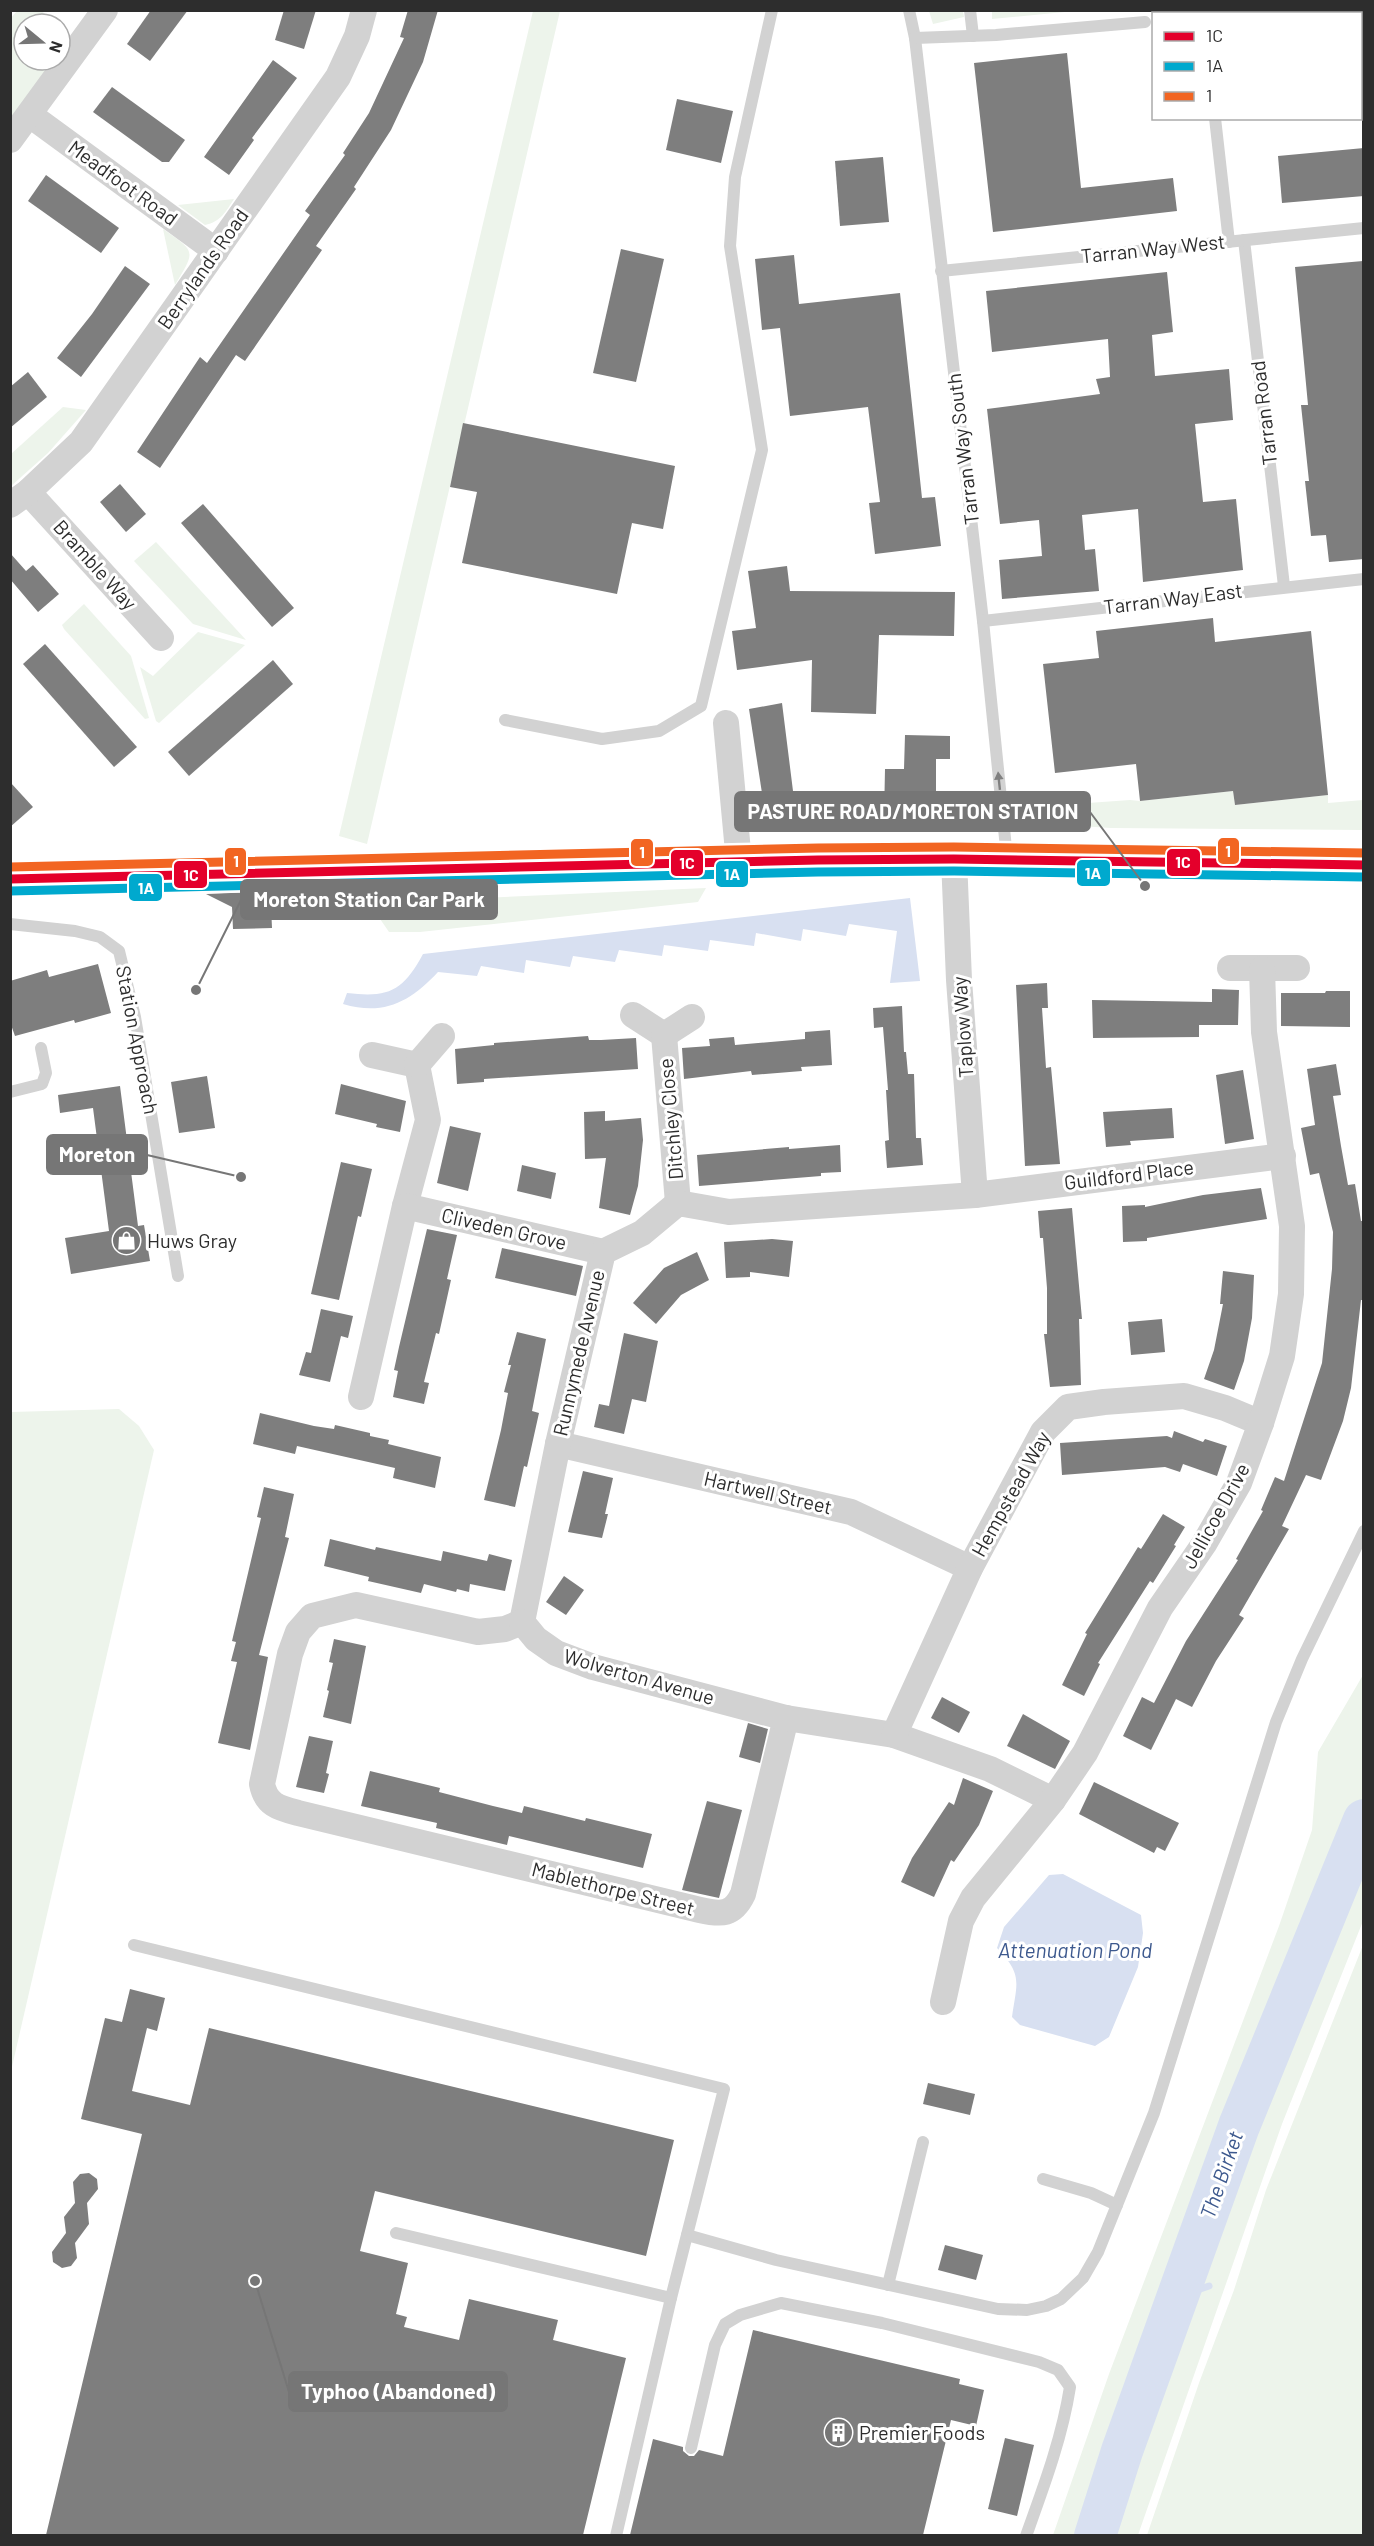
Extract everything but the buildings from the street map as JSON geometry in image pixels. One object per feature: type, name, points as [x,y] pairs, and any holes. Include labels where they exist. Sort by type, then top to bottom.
[{"type":"main road","points":[[10,879],[385,869],[954,859],[1364,865]]},
{"type":"street","points":[[10,140],[105,10]]},
{"type":"street","name":"Berrylands Road","points":[[19,499],[81,442],[216,251],[338,77],[357,36],[364,10]]},
{"type":"street","name":"Meadfoot Road","points":[[30,115],[216,251]]},
{"type":"street","name":"Bramble Way","points":[[19,499],[161,638]]},
{"type":"street","points":[[726,723],[739,862]]},
{"type":"street","name":"Taplow Way","points":[[954,859],[959,980],[975,1195]]},
{"type":"street","points":[[1230,968],[1297,968]]},
{"type":"street","name":"Jellicoe Drive","points":[[943,2002],[961,1921],[973,1898],[1053,1800],[1085,1753],[1161,1608],[1204,1544],[1239,1483],[1262,1423],[1282,1356],[1291,1294],[1292,1226],[1264,1032],[1262,969]]},
{"type":"street","name":"Ditchley Close","points":[[633,1015],[664,1035]]},
{"type":"street","name":"Ditchley Close","points":[[664,1035],[692,1017]]},
{"type":"street","name":"Ditchley Close","points":[[664,1035],[678,1203]]},
{"type":"street","points":[[417,1065],[442,1036]]},
{"type":"street","points":[[372,1055],[417,1065]]},
{"type":"street","points":[[362,1397],[405,1206],[428,1120],[417,1065]]},
{"type":"street","name":"Guildford Place","points":[[975,1195],[1283,1155]]},
{"type":"street","points":[[678,1203],[729,1212],[975,1195]]},
{"type":"street","name":"Runnymede Avenue","points":[[522,1622],[558,1444],[603,1252],[642,1233],[678,1203]]},
{"type":"street","name":"Cliveden Grove","points":[[405,1206],[603,1252]]},
{"type":"street","name":"Hempstead Way","points":[[894,1735],[970,1568],[1043,1432],[1068,1407],[1184,1396],[1225,1408],[1262,1423]]},
{"type":"street","name":"Hartwell Street","points":[[558,1444],[852,1512],[970,1568]]},
{"type":"street","name":"Mablethorpe Street","points":[[522,1622],[505,1629],[478,1632],[356,1605],[312,1616],[298,1632],[290,1654],[262,1784],[264,1795],[270,1803],[277,1807],[298,1813],[700,1910],[714,1913],[727,1912],[737,1906],[743,1894],[786,1718]]},
{"type":"street","name":"Wolverton Avenue","points":[[522,1622],[536,1639],[556,1653],[584,1663],[786,1718],[894,1735],[990,1769],[1053,1800]]},
{"type":"lane","points":[[505,720],[602,739],[659,731],[700,706],[762,450],[730,246],[735,177],[772,10]]},
{"type":"lane","name":"Tarran Way South","points":[[909,10],[915,38],[983,621],[1007,860]]},
{"type":"lane","points":[[970,10],[973,36]]},
{"type":"lane","points":[[915,38],[973,36],[1145,22]]},
{"type":"lane","points":[[1215,120],[1229,242]]},
{"type":"lane","name":"Tarran Way West","points":[[942,271],[1364,228]]},
{"type":"lane","name":"Tarran Road","points":[[1244,240],[1284,586]]},
{"type":"lane","name":"Tarran Way East","points":[[983,621],[1284,586],[1364,579]]},
{"type":"lane","name":"Station Approach","points":[[10,924],[92,935],[100,937],[119,951],[135,1017],[178,1276]]},
{"type":"lane","points":[[10,1092],[42,1084],[46,1073],[41,1048]]},
{"type":"lane","points":[[687,2235],[776,2260],[998,2309],[1027,2310],[1046,2306],[1061,2299],[1083,2278],[1098,2252],[1154,2113],[1276,1722],[1302,1659],[1364,1531]]},
{"type":"lane","points":[[134,1945],[724,2089],[671,2298],[616,2535]]},
{"type":"lane","points":[[888,2285],[923,2142]]},
{"type":"lane","points":[[1043,2179],[1091,2193],[1117,2205]]},
{"type":"lane","points":[[396,2233],[671,2298]]},
{"type":"lane","points":[[691,2448],[715,2345],[725,2324],[740,2314],[781,2303],[882,2323],[1039,2362],[1058,2370],[1070,2387],[1065,2417],[1053,2460],[1026,2535]]},
{"type":"shaded area","points":[[992,10],[1075,10],[1075,11],[992,19]]},
{"type":"shaded area","points":[[41,11],[42,12],[16,12]]},
{"type":"shaded area","points":[[533,11],[560,11],[367,844],[339,836]]},
{"type":"shaded area","points":[[929,11],[963,11],[964,17],[933,24]]},
{"type":"shaded area","points":[[12,17],[12,72],[48,72],[13,119],[10,117],[10,19]]},
{"type":"shaded area","points":[[234,199],[219,219],[205,225],[178,205]]},
{"type":"shaded area","points":[[163,229],[182,243],[189,252],[187,265],[175,285]]},
{"type":"shaded area","points":[[63,407],[86,410],[48,453],[11,486],[11,454]]},
{"type":"shaded area","points":[[156,542],[246,640],[193,624],[134,561]]},
{"type":"shaded area","points":[[84,604],[131,656],[149,718],[145,719],[64,629],[62,625]]},
{"type":"shaded area","points":[[198,632],[245,645],[159,723],[156,721],[140,667],[153,676]]},
{"type":"shaded area","points":[[1233,791],[1235,805],[1328,795],[1328,803],[1363,800],[1363,830],[1111,828],[1031,823],[1019,792],[1060,805],[1140,801]]},
{"type":"shaded area","points":[[706,888],[698,902],[420,932],[389,932],[369,903]]},
{"type":"shaded area","points":[[119,1409],[139,1426],[154,1450],[11,2071],[11,1412]]},
{"type":"shaded area","points":[[1363,1675],[1363,1921],[1282,2124],[1138,2535],[1053,2535],[1109,2374],[1279,1926],[1312,1830],[1318,1752]]},
{"type":"shaded area","points":[[1363,1945],[1363,2535],[1147,2535],[1199,2383],[1234,2290],[1266,2190]]},
{"type":"water","points":[[910,898],[920,981],[890,983],[897,931],[849,924],[846,936],[803,929],[801,941],[756,933],[754,946],[710,940],[708,951],[664,945],[662,956],[619,950],[615,962],[573,956],[570,967],[526,960],[524,973],[481,966],[477,976],[438,972],[417,991],[395,1004],[371,1008],[343,1004],[347,993],[384,993],[401,984],[416,967],[423,954]]},
{"type":"water","name":"Attenuation Pond","points":[[1063,1874],[1141,1915],[1143,1933],[1138,1967],[1109,2037],[1095,2046],[1020,2025],[1012,2017],[1016,1980],[1011,1965],[997,1948],[1004,1927],[1049,1875]]},
{"type":"waterway","name":"The Birket","points":[[1095,2536],[1122,2451],[1239,2126],[1364,1820]]},
{"type":"waterway","points":[[1177,2297],[1209,2286]]},
{"type":"transit line","name":"1","points":[[10,867],[818,848],[954,847],[1364,853]]},
{"type":"transit line","name":"1C","points":[[10,879],[818,860],[954,859],[1364,865]]},
{"type":"transit line","name":"1A","points":[[10,891],[818,872],[954,871],[1364,877]]},
{"type":"place","name":"PASTURE ROAD/MORETON STATION","points":[[1145,886]]},
{"type":"place","name":"Moreton Station Car Park","points":[[196,990]]},
{"type":"place","name":"Moreton","points":[[241,1177]]},
{"type":"place","name":"Huws Gray","points":[[126,1241]]},
{"type":"place","name":"Typhoo (Abandoned)","points":[[255,2281]]},
{"type":"place","name":"Premier Foods","points":[[838,2433]]}]
